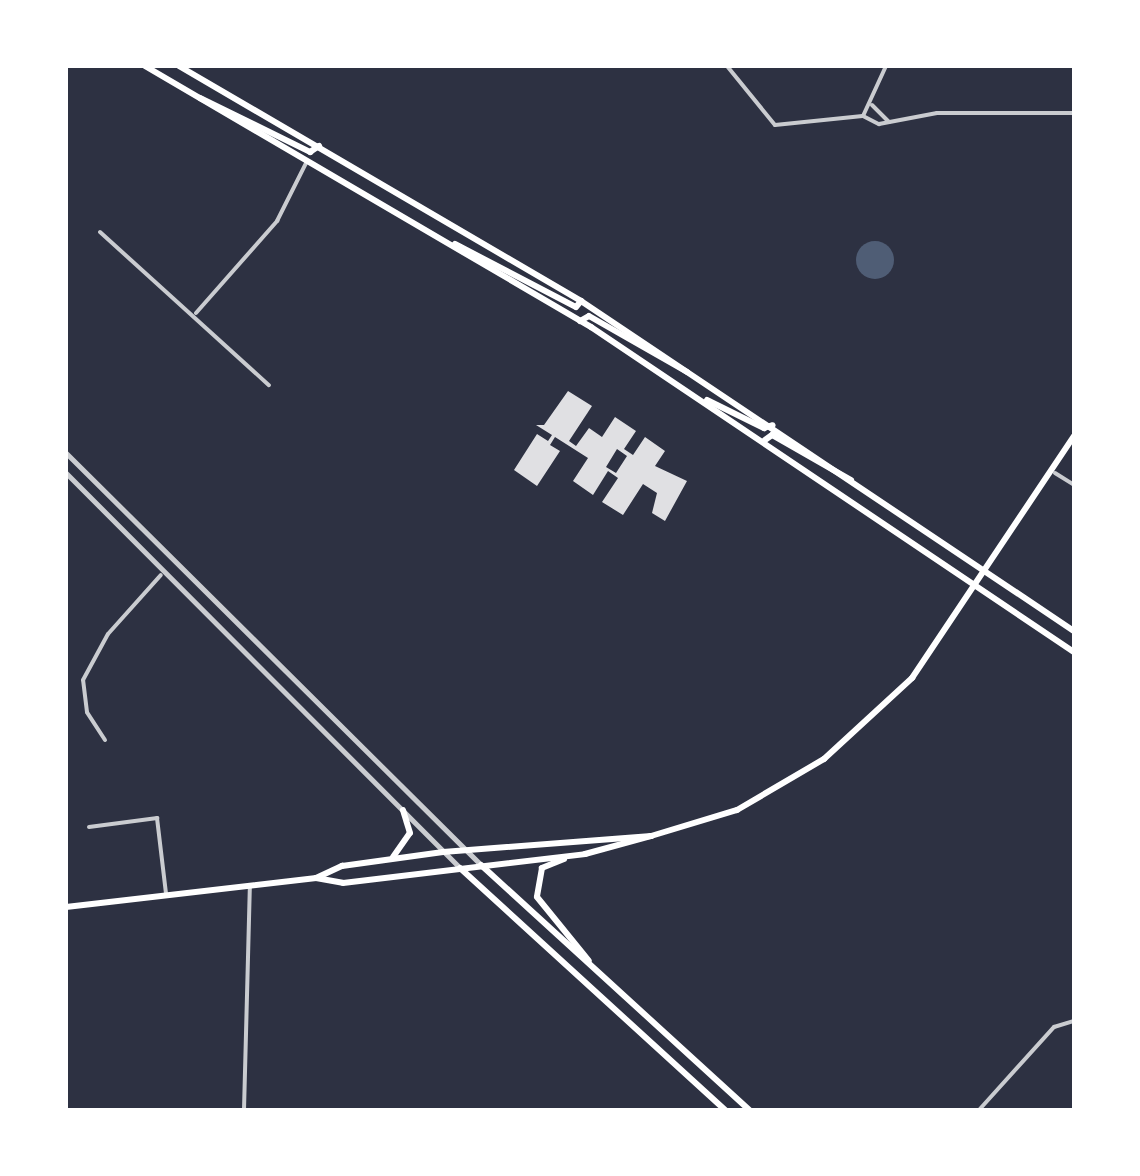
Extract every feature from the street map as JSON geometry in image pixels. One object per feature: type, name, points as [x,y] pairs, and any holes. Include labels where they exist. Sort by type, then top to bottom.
[{"type":"main road","points":[[145,66],[580,321],[765,440],[1074,652]]},
{"type":"main road","points":[[179,66],[581,301],[865,486],[1074,631]]},
{"type":"main road","points":[[200,98],[310,152],[319,146]]},
{"type":"main road","points":[[444,241],[474,249],[576,307],[581,301]]},
{"type":"main road","points":[[580,321],[589,316],[694,374]]},
{"type":"main road","points":[[703,400],[764,428],[773,425]]},
{"type":"main road","points":[[765,440],[772,435],[865,486]]},
{"type":"main road","points":[[609,985],[537,897],[542,868],[737,810],[834,751],[919,670],[985,569],[1055,473],[1074,436]]},
{"type":"main road","points":[[387,859],[407,845],[403,810]]},
{"type":"main road","points":[[66,907],[316,878],[387,859],[463,849],[651,836]]},
{"type":"main road","points":[[316,878],[343,883],[585,854]]},
{"type":"main road","points":[[481,865],[749,1110]]},
{"type":"main road","points":[[460,868],[725,1110]]},
{"type":"street","points":[[727,66],[775,125],[863,116],[871,122],[889,122],[937,113],[1074,113]]},
{"type":"street","points":[[863,116],[872,105],[886,66]]},
{"type":"street","points":[[872,105],[889,122]]},
{"type":"street","points":[[871,122],[881,113]]},
{"type":"street","points":[[196,313],[277,221],[307,160]]},
{"type":"street","points":[[100,232],[196,313],[269,385]]},
{"type":"street","points":[[66,453],[481,865]]},
{"type":"street","points":[[66,473],[161,575],[460,868]]},
{"type":"street","points":[[1055,473],[1074,485]]},
{"type":"street","points":[[105,740],[87,712],[83,680],[108,634],[161,575]]},
{"type":"street","points":[[89,827],[157,818],[166,896]]},
{"type":"street","points":[[244,1110],[250,887]]},
{"type":"street","points":[[979,1110],[1054,1027],[1074,1021]]},
{"type":"water","points":[[875,241],[889,246],[894,260],[889,274],[875,279],[861,274],[856,260],[861,246]]},
{"type":"building","points":[[568,391],[592,406],[569,441],[576,446],[589,428],[602,437],[615,417],[636,431],[624,449],[633,455],[645,437],[665,451],[655,466],[687,481],[665,521],[652,513],[657,493],[643,484],[623,515],[602,502],[618,478],[608,471],[593,495],[573,481],[588,458],[555,437],[550,445],[560,451],[537,486],[514,470],[537,434],[548,441],[552,435],[536,425],[544,425]],"holes":[[[617,449],[627,456],[616,473],[606,467]]]}]
